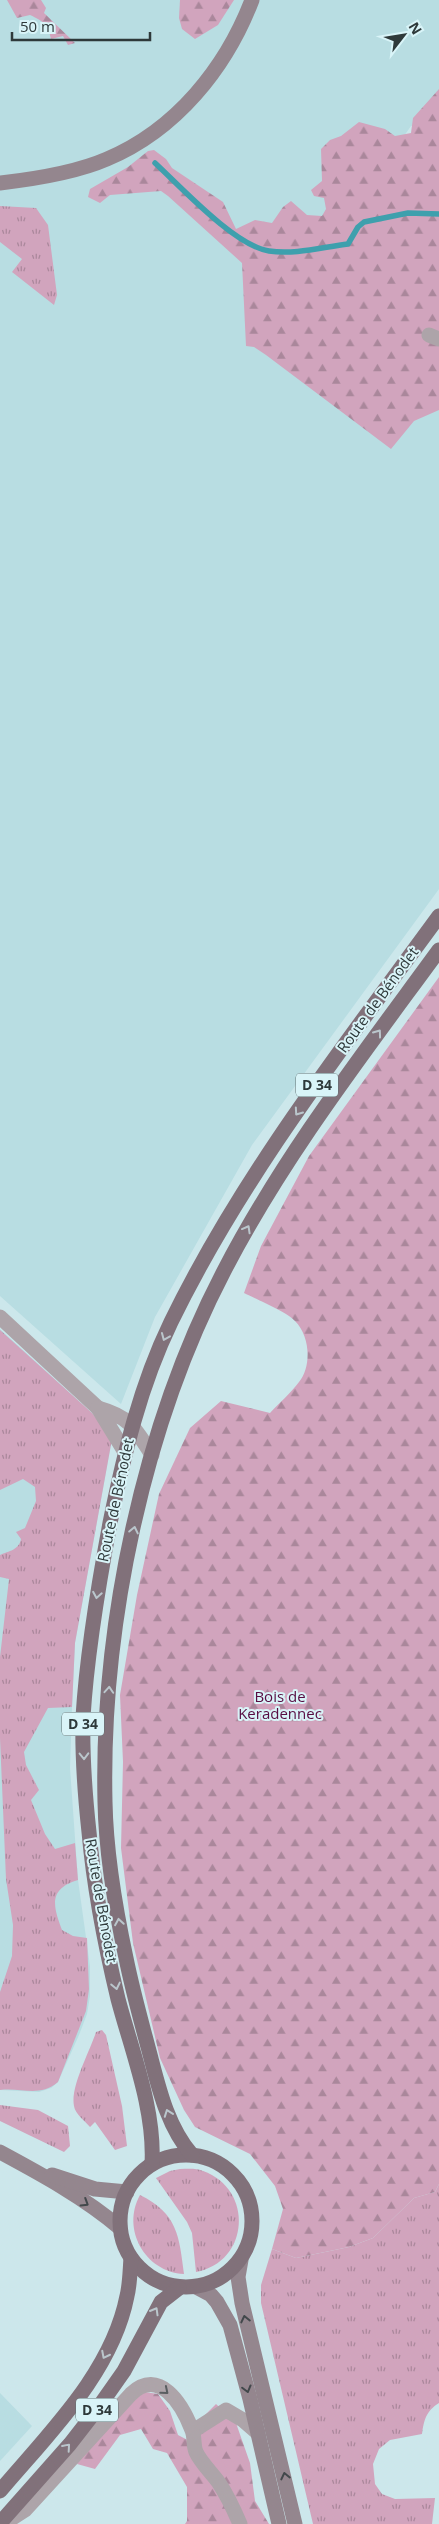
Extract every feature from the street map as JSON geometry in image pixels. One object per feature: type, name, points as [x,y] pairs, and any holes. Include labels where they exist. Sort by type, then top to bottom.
[{"type":"main road","name":"Route de Bénodet","points":[[152,2164],[149,2122],[117,1995],[95,1878],[84,1762],[83,1718],[93,1618],[125,1452],[149,1375],[171,1323],[226,1219],[260,1166],[439,916]]},
{"type":"main road","name":"Route de Bénodet","points":[[192,2155],[176,2133],[165,2106],[130,1980],[115,1900],[105,1804],[112,1657],[125,1568],[152,1455],[187,1347],[224,1271],[264,1198],[349,1073],[439,950]]},
{"type":"main road","points":[[192,2155],[207,2158],[226,2167],[240,2182],[250,2200],[253,2221],[250,2242],[241,2260],[228,2273],[213,2282],[196,2287],[179,2288],[164,2284],[145,2273],[131,2258],[120,2228],[121,2209],[133,2181],[152,2164],[171,2156],[192,2155]]},
{"type":"main road","name":"D 34","points":[[0,2491],[57,2423],[101,2363],[115,2333],[127,2298],[131,2258]]},
{"type":"main road","name":"D 34","points":[[1,2523],[70,2444],[98,2408],[124,2371],[161,2302],[179,2288]]},
{"type":"street","points":[[0,184],[74,170],[108,159],[131,148],[168,122],[187,104],[216,69],[233,42],[252,0]]},
{"type":"street","points":[[0,173],[37,177]]},
{"type":"street","points":[[0,1317],[98,1408],[125,1452]]},
{"type":"street","points":[[98,1408],[118,1414],[133,1424],[152,1455]]},
{"type":"street","points":[[0,2152],[29,2167],[106,2216],[120,2228]]},
{"type":"street","points":[[29,2167],[95,2188],[127,2192]]},
{"type":"street","points":[[241,2260],[238,2277],[242,2303],[296,2524]]},
{"type":"street","points":[[196,2287],[211,2295],[230,2325],[279,2524]]},
{"type":"street","points":[[1,2523],[16,2517],[29,2506],[137,2387],[154,2383],[163,2387],[180,2409],[193,2431],[197,2453],[220,2485],[240,2524]]},
{"type":"street","points":[[193,2431],[226,2410],[239,2416],[258,2433]]},
{"type":"shaded area","points":[[0,0],[439,0],[439,120],[411,126],[259,343],[439,401],[439,889],[252,1145],[155,1317],[121,1404],[0,1296]]},
{"type":"shaded area","points":[[0,1329],[92,1413],[112,1439],[75,1643],[72,1707],[70,1768],[78,1880],[90,1966],[90,1996],[87,2014],[58,2082],[51,2088],[39,2092],[0,2090]]},
{"type":"shaded area","points":[[0,2393],[32,2426],[0,2461]]},
{"type":"green space","points":[[7,0],[41,0],[46,8],[44,13],[75,43],[68,45],[63,36],[51,39],[44,24],[30,15],[17,18]]},
{"type":"green space","points":[[180,0],[234,0],[218,25],[195,39],[182,29],[179,18]]},
{"type":"green space","points":[[439,89],[439,410],[414,421],[391,449],[266,355],[254,347],[246,346],[242,263],[168,196],[161,191],[110,195],[100,203],[88,197],[90,189],[128,167],[148,151],[154,150],[166,159],[172,168],[223,202],[236,229],[255,220],[272,223],[283,207],[291,201],[307,215],[322,216],[326,209],[324,198],[314,196],[311,190],[322,181],[321,149],[330,140],[341,136],[359,122],[385,129],[395,136],[411,133],[413,118]]},
{"type":"green space","points":[[0,206],[36,208],[48,225],[57,295],[54,305],[12,272],[22,259],[0,242]]},
{"type":"green space","name":"Bois de Keradennec","points":[[439,977],[439,2184],[435,2192],[414,2198],[373,2238],[349,2247],[296,2258],[272,2249],[283,2209],[275,2186],[250,2154],[195,2127],[184,2110],[160,2058],[133,1943],[121,1848],[123,1762],[120,1695],[137,1595],[159,1494],[190,1428],[221,1401],[270,1413],[296,1386],[306,1368],[308,1351],[300,1327],[291,1317],[244,1293],[261,1246],[309,1156]]},
{"type":"green space","points":[[0,1330],[92,1413],[112,1439],[75,1643],[72,1707],[48,1708],[24,1752],[26,1765],[39,1790],[31,1800],[45,1834],[55,1849],[75,1843],[78,1880],[68,1884],[57,1893],[55,1906],[62,1930],[73,1936],[87,1938],[89,1989],[86,2011],[58,2082],[44,2090],[37,2091],[0,2090],[0,1992],[12,1956],[13,1925],[6,1879],[0,1738],[0,1657],[9,1579],[0,1577],[0,1555],[13,1550],[20,1543],[21,1539],[16,1532],[25,1528],[36,1501],[35,1487],[23,1479],[0,1490]]},
{"type":"green space","points":[[102,2030],[106,2035],[122,2106],[127,2146],[115,2150],[95,2122],[90,2127],[78,2115],[74,2106],[75,2089],[81,2069],[96,2032]]},
{"type":"green space","points":[[0,2105],[38,2110],[68,2126],[70,2146],[64,2152],[0,2121]]},
{"type":"green space","points":[[180,2169],[200,2170],[220,2180],[231,2193],[237,2208],[239,2224],[235,2240],[227,2255],[214,2266],[196,2272],[192,2233],[187,2222],[156,2178],[170,2171]]},
{"type":"green space","points":[[439,2184],[439,2403],[426,2416],[422,2434],[390,2440],[379,2449],[373,2464],[375,2484],[382,2494],[395,2499],[435,2498],[432,2524],[313,2524],[261,2303],[261,2285],[272,2249],[296,2258],[349,2247],[373,2238],[414,2198],[435,2192]]},
{"type":"green space","points":[[140,2195],[153,2202],[169,2218],[178,2237],[184,2274],[158,2266],[140,2246],[135,2234],[133,2221]]},
{"type":"green space","points":[[138,2391],[158,2394],[170,2411],[178,2435],[199,2446],[202,2418],[216,2404],[236,2423],[250,2463],[255,2501],[269,2524],[185,2524],[187,2521],[187,2487],[167,2453],[153,2449],[141,2429],[120,2435],[95,2469],[77,2464],[82,2454]]},
{"type":"waterway","points":[[155,163],[209,214],[240,239],[255,247],[269,251],[299,251],[348,244],[358,227],[364,222],[408,213],[439,214]]}]
